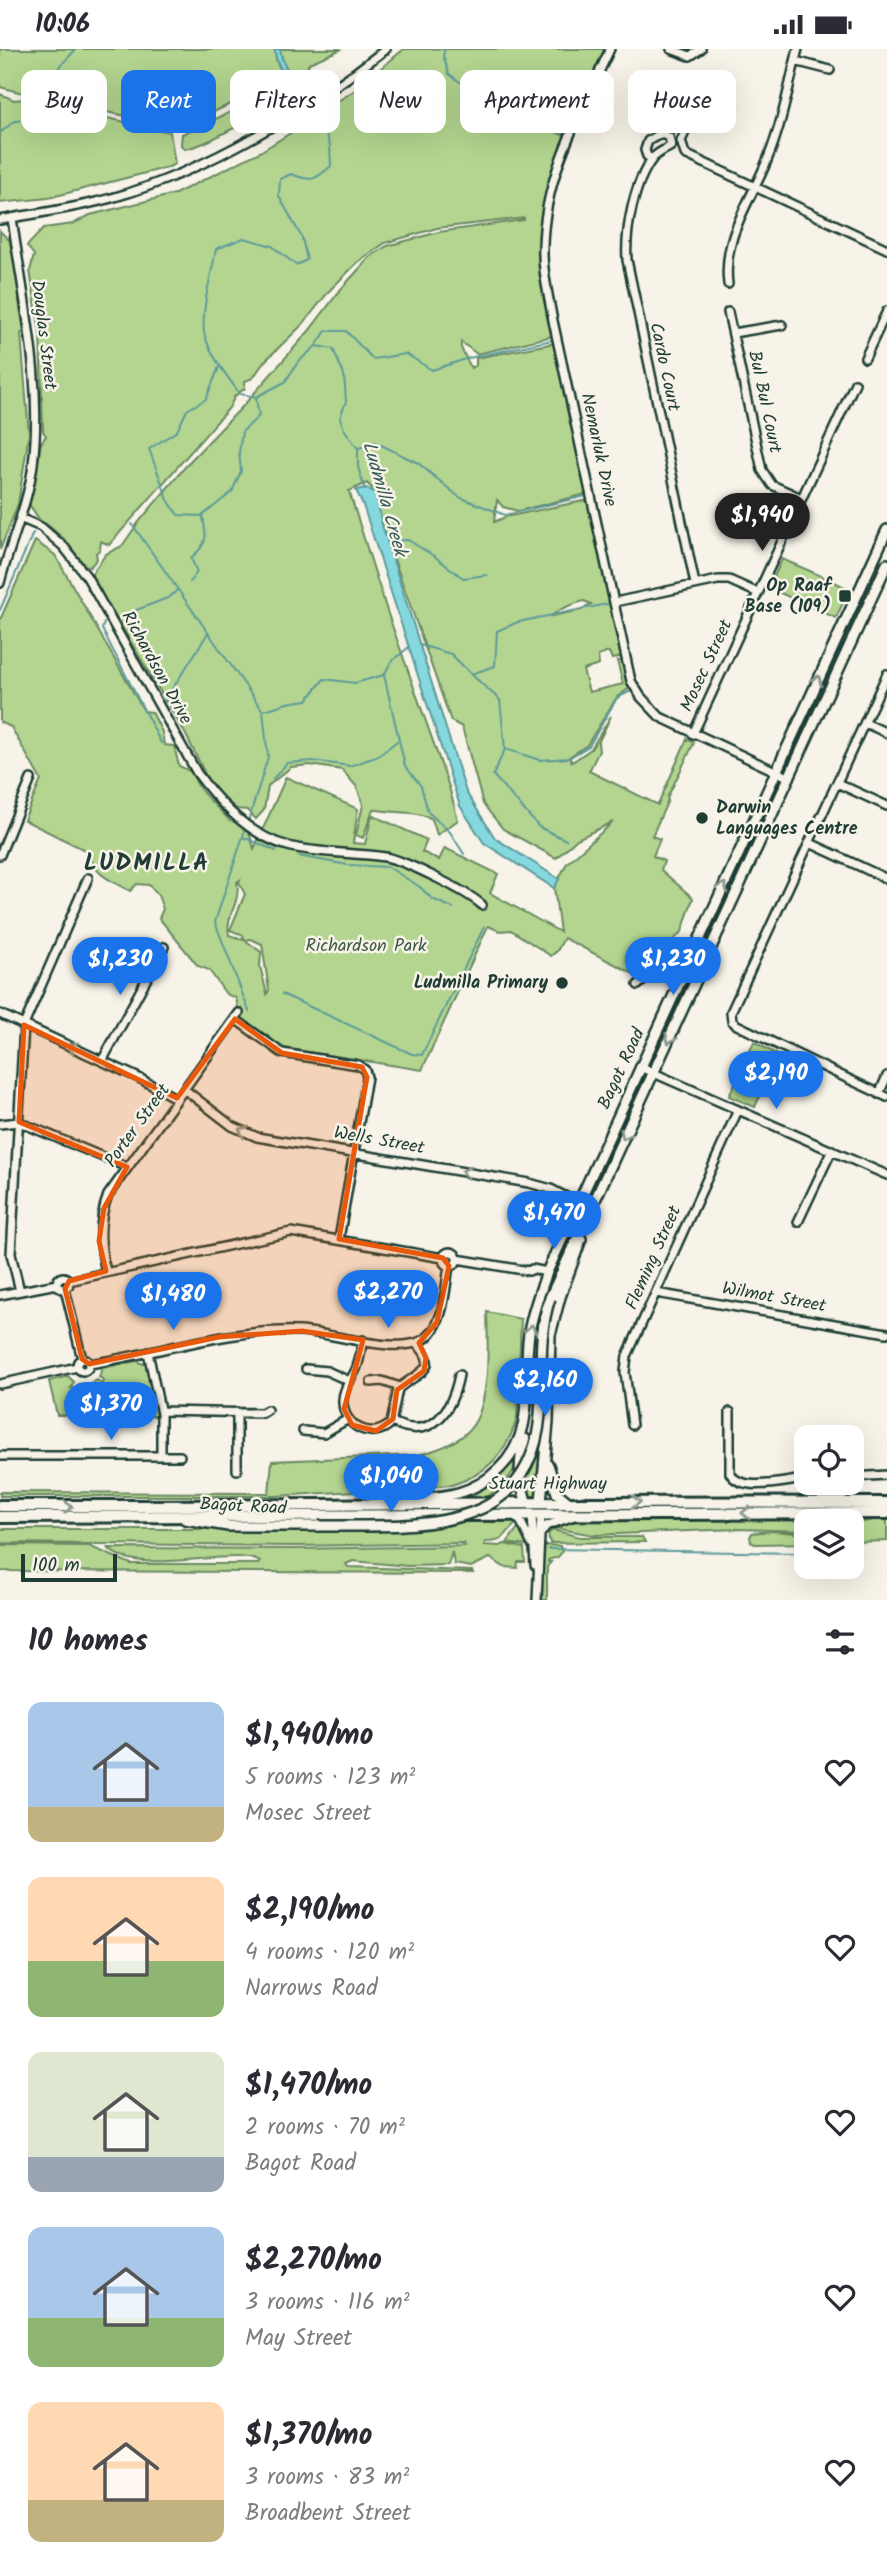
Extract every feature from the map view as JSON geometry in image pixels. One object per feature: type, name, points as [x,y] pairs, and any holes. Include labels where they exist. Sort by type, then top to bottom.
[{"type":"highway","name":"Stuart Highway","points":[[0,1506],[329,1505],[526,1501],[538,1510],[577,1514],[887,1513]]},
{"type":"highway","name":"Stuart Highway","points":[[0,1517],[512,1514],[568,1502],[887,1503]]},
{"type":"main road","name":"Bagot Road","points":[[329,1505],[454,1494],[479,1484],[496,1472],[514,1450],[525,1423],[529,1332],[536,1301],[547,1272],[887,530]]},
{"type":"main road","name":"Bagot Road","points":[[181,1518],[228,1526],[319,1527],[440,1523],[478,1511],[504,1492],[522,1470],[536,1438],[540,1405],[542,1332],[550,1298],[887,564]]},
{"type":"main road","name":"Bagot Road","points":[[538,1510],[553,1322],[588,1217]]},
{"type":"main road","points":[[549,1382],[549,1471],[557,1493],[568,1502]]},
{"type":"main road","points":[[526,1501],[520,1482],[519,1464],[530,1415],[528,1397]]},
{"type":"street","points":[[0,221],[116,197],[197,166],[303,108],[386,49]]},
{"type":"street","name":"Nemarluk Drive","points":[[610,49],[556,171],[545,215],[543,249],[552,316],[631,681],[660,717],[790,778]]},
{"type":"street","points":[[671,49],[690,56],[701,49]]},
{"type":"street","points":[[728,284],[727,264],[733,233],[770,153],[798,49]]},
{"type":"street","points":[[795,61],[830,71]]},
{"type":"street","points":[[685,133],[681,141],[682,151],[887,250]]},
{"type":"street","name":"Cardo Court","points":[[652,159],[637,191],[629,218],[627,260],[695,585]]},
{"type":"street","name":"Douglas Street","points":[[1,580],[22,519],[33,464],[36,411],[33,366],[12,218]]},
{"type":"street","points":[[865,358],[887,311]]},
{"type":"street","name":"Bul Bul Court","points":[[729,313],[762,470],[772,485],[801,498]]},
{"type":"street","name":"Bul Bul Court","points":[[733,333],[782,325]]},
{"type":"street","name":"Mosec Street","points":[[693,734],[855,383]]},
{"type":"street","name":"Richardson Drive","points":[[22,519],[41,527],[64,547],[87,577],[197,773],[212,793],[247,824],[288,846],[389,857],[470,895],[482,905]]},
{"type":"street","points":[[615,602],[718,580],[729,580],[758,593]]},
{"type":"street","points":[[887,674],[733,1007],[732,1021],[801,1058],[883,1095],[887,1076]]},
{"type":"street","points":[[865,723],[887,733]]},
{"type":"street","points":[[0,855],[31,779]]},
{"type":"street","points":[[837,783],[887,806]]},
{"type":"street","points":[[810,843],[887,879]]},
{"type":"street","points":[[20,1291],[11,1254],[24,1025],[88,878]]},
{"type":"street","points":[[102,1061],[164,947]]},
{"type":"street","points":[[638,985],[661,966],[672,952],[687,947],[694,949]]},
{"type":"street","points":[[0,1014],[177,1099]]},
{"type":"street","name":"Porter Street","points":[[106,1271],[99,1241],[108,1195],[237,1016],[282,1053],[358,1065],[365,1070],[367,1077],[354,1153]]},
{"type":"street","points":[[640,1067],[887,1175]]},
{"type":"street","name":"Wells Street","points":[[184,1089],[243,1132],[257,1137],[538,1185],[578,1203]]},
{"type":"street","name":"Fleming Street","points":[[632,1425],[625,1372],[626,1358],[738,1110]]},
{"type":"street","points":[[0,1124],[19,1122],[127,1167]]},
{"type":"street","points":[[798,1222],[832,1150]]},
{"type":"street","points":[[339,1239],[354,1153]]},
{"type":"street","points":[[0,1295],[57,1284],[62,1277],[69,1281],[280,1233],[296,1232],[443,1258],[450,1253],[457,1259],[547,1272]]},
{"type":"street","points":[[443,1258],[449,1266]]},
{"type":"street","points":[[449,1266],[455,1264],[457,1259]]},
{"type":"street","points":[[0,1384],[83,1363],[148,1353],[219,1337],[291,1331],[400,1346],[416,1343],[436,1327],[449,1266]]},
{"type":"street","points":[[65,1289],[69,1286],[69,1281]]},
{"type":"street","points":[[57,1284],[65,1289]]},
{"type":"street","points":[[65,1289],[83,1363]]},
{"type":"street","name":"Wilmot Street","points":[[656,1293],[887,1333]]},
{"type":"street","points":[[363,1340],[357,1367],[343,1401],[348,1419],[358,1428],[370,1431],[383,1429],[391,1422],[400,1387],[421,1374],[426,1367],[425,1353],[416,1343]]},
{"type":"street","points":[[148,1353],[161,1411],[161,1455]]},
{"type":"street","points":[[306,1369],[327,1371],[349,1381]]},
{"type":"street","points":[[391,1422],[413,1428],[439,1419],[453,1401],[459,1375]]},
{"type":"street","points":[[371,1382],[382,1381],[400,1387]]},
{"type":"street","points":[[161,1411],[262,1413],[267,1410]]},
{"type":"street","points":[[237,1412],[237,1470]]},
{"type":"street","points":[[730,1412],[732,1478],[742,1484],[794,1480]]},
{"type":"street","points":[[303,1431],[324,1433],[348,1419]]},
{"type":"street","points":[[0,1456],[180,1457]]},
{"type":"street","points":[[864,1476],[887,1475]]},
{"type":"street","points":[[537,1600],[541,1534],[538,1510]]},
{"type":"street","points":[[537,1580],[534,1548],[538,1510]]},
{"type":"street","points":[[512,1514],[522,1522],[534,1548]]},
{"type":"street","points":[[541,1534],[546,1526],[577,1514]]},
{"type":"highlighted area","points":[[235,1019],[282,1053],[362,1067],[367,1077],[339,1239],[443,1258],[449,1266],[437,1322],[419,1343],[426,1358],[424,1371],[397,1390],[393,1419],[376,1431],[352,1425],[344,1409],[363,1340],[302,1331],[219,1337],[89,1364],[82,1359],[65,1289],[69,1281],[106,1271],[99,1241],[104,1208],[127,1167],[19,1122],[24,1025],[177,1098]]},
{"type":"green space","points":[[0,49],[275,49],[281,70],[230,70],[230,104],[216,111],[216,70],[121,70],[121,115],[107,112],[107,70],[21,70],[21,93],[0,87]]},
{"type":"green space","points":[[280,49],[342,49],[309,63],[307,70],[289,70]]},
{"type":"green space","name":"Richardson Park","points":[[404,49],[606,49],[596,70],[460,70],[460,133],[558,133],[565,136],[554,164],[542,213],[543,281],[553,336],[477,354],[461,342],[461,348],[471,368],[476,365],[476,358],[555,343],[586,494],[518,511],[503,507],[497,500],[494,522],[505,517],[588,500],[621,657],[612,659],[609,652],[598,656],[599,665],[583,670],[589,692],[623,684],[617,661],[622,661],[630,688],[617,697],[587,745],[569,757],[572,762],[591,749],[611,716],[589,771],[658,805],[687,739],[694,743],[652,836],[660,839],[653,856],[664,861],[661,870],[693,898],[682,932],[636,975],[564,938],[551,956],[511,930],[500,931],[488,926],[422,1070],[283,1048],[243,1019],[236,998],[226,994],[209,970],[198,966],[159,918],[163,909],[158,895],[149,885],[137,884],[130,891],[99,872],[89,852],[24,820],[41,780],[11,727],[0,722],[0,620],[35,541],[55,555],[144,711],[152,712],[162,732],[164,745],[174,746],[179,766],[192,772],[203,793],[230,821],[244,827],[254,849],[286,777],[358,809],[353,843],[365,844],[372,815],[427,840],[422,852],[439,860],[445,848],[498,874],[490,893],[560,932],[554,888],[567,863],[613,822],[577,839],[556,858],[503,829],[483,804],[462,727],[451,721],[382,525],[376,493],[367,483],[349,491],[458,820],[437,835],[432,819],[426,816],[373,809],[363,838],[356,835],[363,805],[357,787],[342,770],[310,765],[291,767],[268,786],[264,810],[256,819],[247,810],[237,809],[213,790],[186,735],[92,577],[106,554],[122,546],[191,460],[243,406],[370,257],[387,246],[439,232],[524,218],[437,228],[385,243],[358,262],[330,290],[303,324],[264,362],[253,378],[245,381],[245,388],[235,396],[229,408],[109,545],[101,541],[100,549],[96,553],[97,559],[90,567],[84,565],[64,539],[49,526],[43,525],[29,504],[40,446],[46,436],[43,431],[40,332],[30,271],[34,255],[27,246],[44,228],[73,224],[90,215],[175,194],[260,152],[291,133],[340,133],[340,100],[354,91],[354,133],[446,133],[446,70],[379,70]],"holes":[[[584,601],[591,604],[581,610],[552,616]],[[240,880],[245,894],[230,930],[243,935],[244,940],[229,935],[228,928],[237,897],[237,882]],[[251,939],[262,944],[269,990],[267,994],[260,966],[261,952],[245,940]]]},
{"type":"green space","points":[[0,94],[14,100],[21,99],[21,133],[107,133],[107,118],[121,121],[121,133],[170,133],[175,164],[169,167],[48,198],[0,203]]},
{"type":"green space","points":[[230,112],[230,130],[185,149],[181,145],[184,133],[216,133],[216,119]]},
{"type":"green space","points":[[0,231],[10,241],[17,272],[24,327],[21,334],[29,434],[18,504],[0,550]]},
{"type":"green space","points":[[782,559],[849,590],[836,618],[769,588]]},
{"type":"green space","points":[[754,1042],[778,1055],[755,1107],[729,1096]]},
{"type":"green space","points":[[487,1312],[521,1319],[517,1418],[508,1442],[494,1461],[476,1475],[452,1485],[276,1496],[0,1496],[0,1492],[269,1493],[272,1461],[417,1455],[437,1449],[466,1433],[480,1410],[487,1376]]},
{"type":"green space","points":[[137,1361],[143,1364],[146,1362],[157,1416],[57,1415],[49,1381],[68,1376],[74,1382],[71,1388],[75,1389],[78,1384],[86,1385],[88,1391],[91,1390],[89,1385],[97,1380],[102,1384],[104,1380],[99,1377],[102,1368]]},
{"type":"green space","points":[[538,1450],[536,1497],[529,1496],[523,1476]]},
{"type":"green space","points":[[518,1453],[511,1474],[498,1488],[486,1498],[466,1497],[497,1478]]},
{"type":"green space","points":[[512,1518],[518,1522],[504,1537],[498,1541],[485,1542],[484,1545],[504,1544],[524,1548],[525,1562],[518,1562],[517,1568],[504,1567],[490,1558],[471,1567],[454,1564],[452,1552],[448,1565],[408,1566],[353,1561],[346,1564],[348,1567],[473,1573],[0,1571],[0,1545],[89,1546],[131,1564],[260,1562],[252,1558],[238,1557],[133,1560],[108,1548],[465,1546],[463,1543],[294,1546],[0,1543],[0,1529],[420,1529],[451,1525],[464,1519]]},
{"type":"green space","points":[[794,1518],[794,1531],[737,1529],[594,1535],[554,1528],[575,1521]]},
{"type":"green space","points":[[887,1519],[887,1541],[864,1542],[864,1522]]},
{"type":"green space","points":[[520,1525],[527,1546],[507,1543]]},
{"type":"green space","points":[[553,1530],[580,1537],[642,1537],[645,1542],[550,1543],[548,1534]]},
{"type":"green space","points":[[752,1533],[794,1533],[794,1543],[755,1544],[751,1542]]},
{"type":"green space","points":[[542,1545],[560,1546],[562,1552],[558,1557],[548,1560],[551,1562],[547,1567],[547,1600],[542,1600]]},
{"type":"water","points":[[275,49],[280,49],[288,70],[282,70]]},
{"type":"water","points":[[366,488],[376,493],[382,525],[466,792],[495,838],[559,879],[554,888],[484,843],[460,806],[356,490]]},
{"type":"waterway","points":[[0,133],[13,122],[38,115],[51,93],[55,72],[76,49]]},
{"type":"waterway","points":[[445,49],[443,55],[449,74],[478,95],[564,134]]},
{"type":"waterway","name":"Ludmilla Creek","points":[[326,133],[330,146],[331,166],[312,179],[291,174],[280,179],[279,196],[302,238],[307,260],[296,265],[272,246],[244,238],[216,249],[203,323],[206,340],[214,356],[240,394],[256,397],[285,382],[298,362],[316,346],[333,349],[344,375],[346,401],[340,418],[358,449],[358,467],[365,490]]},
{"type":"waterway","points":[[316,346],[326,331],[346,331],[373,359],[406,354],[432,370],[469,358],[552,340]]},
{"type":"waterway","points":[[219,367],[206,399],[187,410],[177,431],[149,449],[168,500],[178,515],[202,516],[232,492],[241,471],[239,452],[242,432],[259,416],[256,398]]},
{"type":"waterway","points":[[359,448],[375,442],[418,463],[459,497],[505,515],[586,496]]},
{"type":"waterway","points":[[190,582],[197,572],[191,558],[201,549],[205,540],[203,517]]},
{"type":"waterway","points":[[132,524],[263,711],[268,757],[248,822]]},
{"type":"waterway","points":[[0,610],[33,533]]},
{"type":"waterway","points":[[388,541],[408,540],[463,578],[487,575]]},
{"type":"waterway","points":[[121,616],[170,597],[177,590]]},
{"type":"waterway","points":[[420,645],[451,654],[471,674],[495,666],[497,631],[518,622],[607,604]]},
{"type":"waterway","points":[[104,623],[102,629],[161,743]]},
{"type":"waterway","points":[[164,702],[208,633]]},
{"type":"waterway","points":[[265,710],[307,700],[324,679],[355,683],[384,675],[391,662],[409,647]]},
{"type":"waterway","points":[[384,675],[405,766],[421,786],[428,812],[450,832],[464,854]]},
{"type":"waterway","points":[[472,675],[500,700],[505,749],[540,760],[569,758],[589,746],[617,698],[631,691]]},
{"type":"waterway","points":[[273,779],[287,763],[313,761],[350,766],[378,756],[397,741]]},
{"type":"waterway","points":[[505,749],[493,775],[539,827],[566,840]]},
{"type":"waterway","points":[[246,827],[215,922],[249,1011]]},
{"type":"waterway","points":[[243,837],[276,851]]},
{"type":"waterway","points":[[298,856],[348,865],[388,867],[420,887],[432,899],[453,908]]},
{"type":"waterway","points":[[282,994],[412,1054],[422,1055],[484,927]]},
{"type":"waterway","points":[[548,1549],[794,1553]]},
{"type":"place","name":"Op Raaf Base (109)","points":[[845,596]]},
{"type":"place","name":"Darwin Languages Centre","points":[[702,818]]},
{"type":"place","name":"Ludmilla Primary","points":[[562,983]]},
{"type":"district","name":"LUDMILLA","points":[[147,863]]}]
